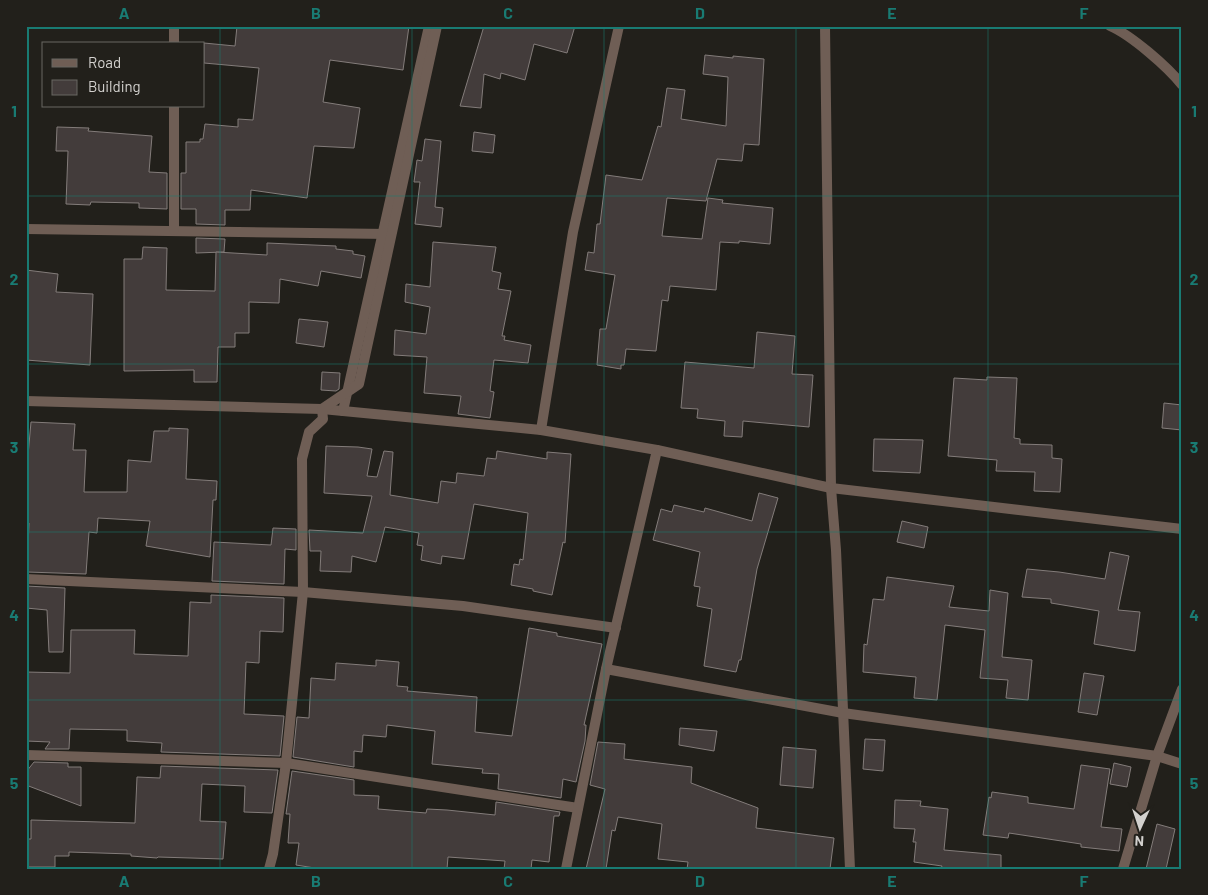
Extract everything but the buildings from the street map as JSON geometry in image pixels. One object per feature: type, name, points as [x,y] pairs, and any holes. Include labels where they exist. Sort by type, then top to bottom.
[{"type":"street","points":[[174,26],[174,42]]},
{"type":"street","points":[[343,411],[429,26]]},
{"type":"street","points":[[322,409],[359,384],[437,26]]},
{"type":"street","points":[[541,430],[574,232],[619,26]]},
{"type":"street","points":[[824,26],[831,488],[850,869]]},
{"type":"street","points":[[1110,26],[1123,32],[1175,76],[1182,85]]},
{"type":"street","points":[[174,108],[174,230]]},
{"type":"street","points":[[26,229],[392,234]]},
{"type":"street","points":[[26,401],[322,409],[541,430],[657,450],[831,488],[1182,529]]},
{"type":"street","points":[[269,869],[273,854],[286,763],[303,592],[302,459],[309,432],[323,419],[322,409]]},
{"type":"street","points":[[566,869],[606,669],[657,450]]},
{"type":"street","points":[[26,579],[303,592],[463,606],[616,628]]},
{"type":"street","points":[[606,669],[843,713],[1157,756],[1182,764]]},
{"type":"street","points":[[1123,869],[1157,756],[1182,689]]},
{"type":"street","points":[[26,755],[286,763],[578,808]]}]
